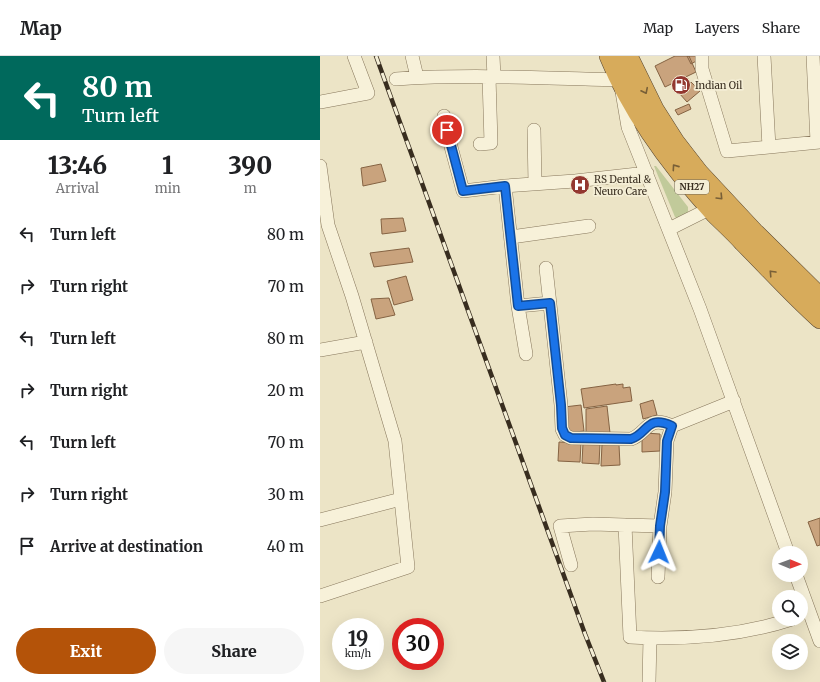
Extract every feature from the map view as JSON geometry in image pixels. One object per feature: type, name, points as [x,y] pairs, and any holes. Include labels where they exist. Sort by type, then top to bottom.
[{"type":"highway","name":"NH27","points":[[609,56],[632,103],[678,171],[711,208],[812,294]]},
{"type":"highway","name":"NH27","points":[[628,56],[654,109],[675,142],[699,172],[812,294],[820,332]]},
{"type":"highway","points":[[812,294],[820,319]]},
{"type":"street","points":[[320,102],[368,92],[354,56]]},
{"type":"street","points":[[412,56],[417,78]]},
{"type":"street","points":[[480,144],[491,142],[493,56]]},
{"type":"street","points":[[702,56],[702,69],[727,151],[819,142],[813,56]]},
{"type":"street","points":[[764,56],[769,147]]},
{"type":"street","points":[[396,79],[492,77],[620,80],[628,127],[669,229],[734,401],[786,546]]},
{"type":"street","points":[[444,116],[463,191],[647,173]]},
{"type":"street","points":[[534,130],[535,184]]},
{"type":"street","points":[[320,596],[408,567],[395,441],[352,296],[328,225],[321,174]]},
{"type":"street","points":[[505,186],[518,306],[526,354]]},
{"type":"street","points":[[669,229],[711,208]]},
{"type":"street","points":[[511,237],[589,226]]},
{"type":"street","points":[[546,268],[561,405],[562,428],[565,435],[571,438],[631,439],[639,435],[645,428],[654,423],[663,423],[672,426],[734,401]]},
{"type":"street","points":[[518,306],[550,303]]},
{"type":"street","points":[[320,350],[366,342]]},
{"type":"street","points":[[658,577],[660,526],[665,492],[667,441],[672,426]]},
{"type":"street","points":[[320,520],[401,499]]},
{"type":"street","points":[[571,565],[560,526],[625,524],[660,526]]},
{"type":"street","points":[[625,524],[630,637],[684,638],[723,634],[772,625]]},
{"type":"street","points":[[808,619],[820,641]]},
{"type":"street","points":[[649,682],[650,638]]},
{"type":"green space","points":[[654,166],[656,166],[688,207],[688,213],[678,219],[675,217]]},
{"type":"building","points":[[675,56],[689,56],[696,72],[665,87],[655,66]]},
{"type":"building","points":[[687,56],[697,56],[698,60],[691,64]]},
{"type":"building","points":[[691,82],[700,91],[687,102],[679,93]]},
{"type":"building","points":[[689,104],[691,109],[678,115],[675,110]]},
{"type":"building","points":[[381,164],[386,181],[363,186],[361,168]]},
{"type":"building","points":[[403,218],[406,231],[382,234],[381,219]]},
{"type":"building","points":[[409,248],[413,262],[374,267],[370,253]]},
{"type":"building","points":[[406,276],[413,300],[394,305],[387,281]]},
{"type":"building","points":[[389,298],[395,315],[376,319],[371,299]]},
{"type":"building","points":[[623,384],[623,388],[630,387],[632,401],[584,408],[581,389]]},
{"type":"building","points":[[653,400],[657,415],[643,419],[640,404]]},
{"type":"building","points":[[581,405],[584,431],[567,433],[564,407]]},
{"type":"building","points":[[607,406],[610,433],[586,435],[586,409]]},
{"type":"building","points":[[645,433],[660,434],[660,451],[642,452],[642,436]]},
{"type":"building","points":[[559,442],[581,443],[580,462],[558,461]]},
{"type":"building","points":[[583,443],[600,444],[599,464],[582,463]]},
{"type":"building","points":[[602,444],[619,445],[620,465],[601,466]]},
{"type":"building","points":[[820,518],[820,545],[817,546],[808,522]]},
{"type":"railway","points":[[376,56],[585,634],[604,682]]},
{"type":"place","name":"Indian Oil","points":[[681,85]]},
{"type":"place","name":"RS Dental & Neuro Care","points":[[580,185]]},
{"type":"route","points":[[447,130],[463,191],[505,186],[518,306],[550,303],[561,405],[562,428],[565,435],[571,438],[631,439],[636,438],[645,428],[654,423],[659,422],[672,426],[667,441],[665,492],[660,526],[659,552]]}]
